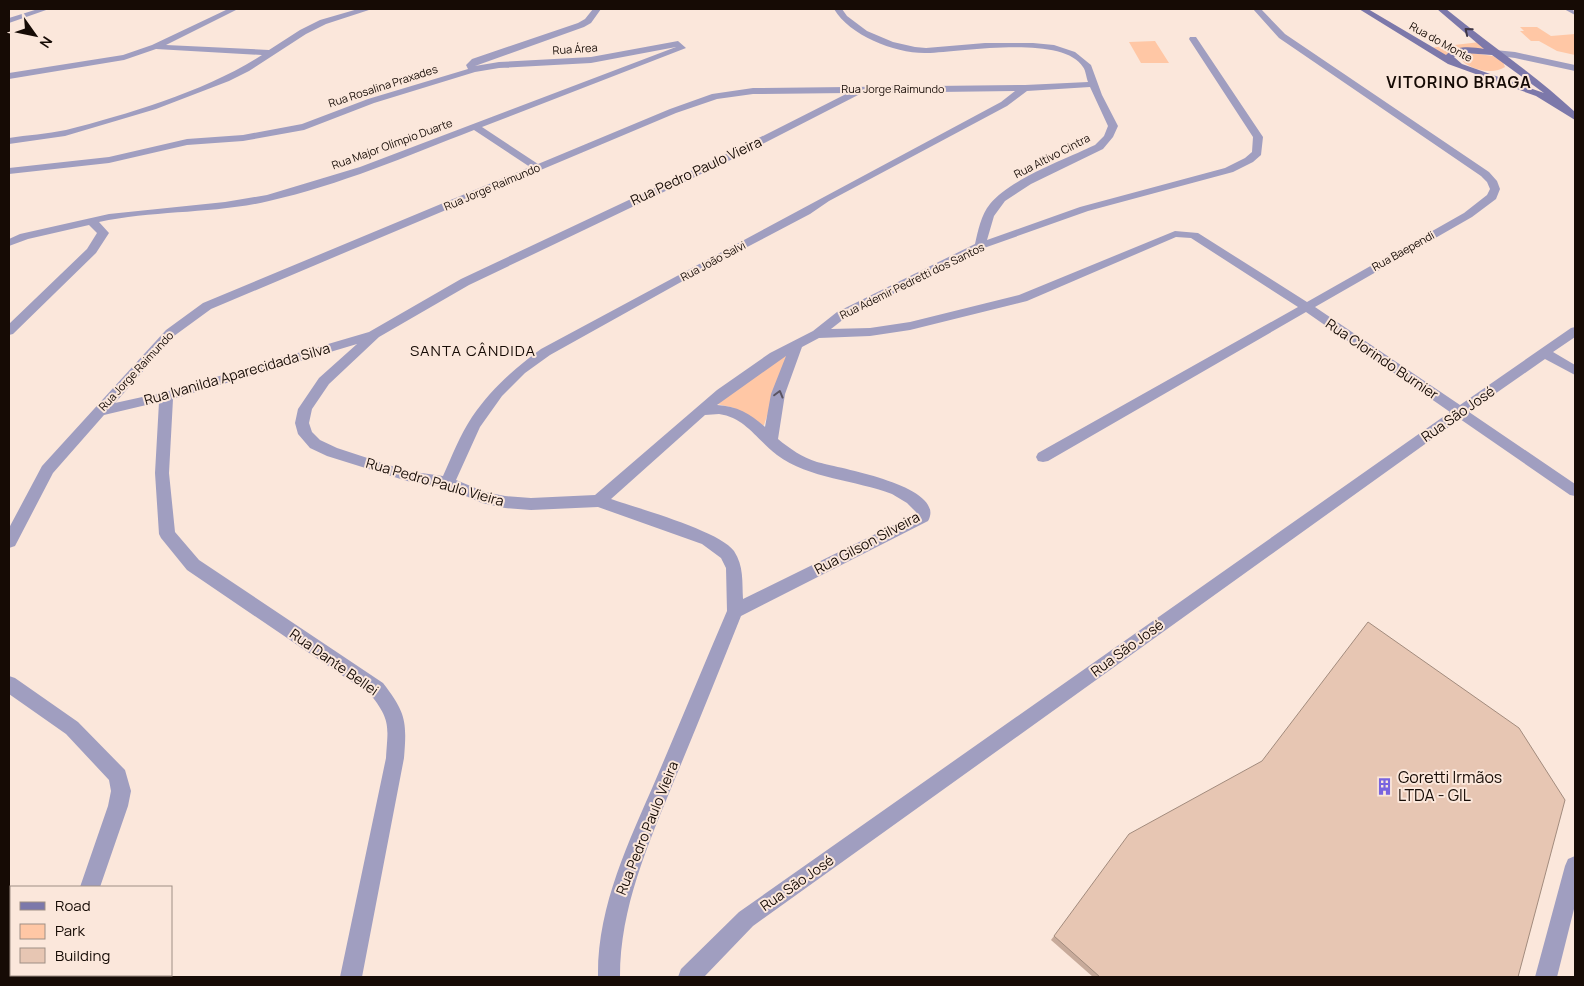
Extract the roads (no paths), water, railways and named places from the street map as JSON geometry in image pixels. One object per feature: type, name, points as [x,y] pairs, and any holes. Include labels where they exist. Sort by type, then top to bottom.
[{"type":"main road","name":"Rua do Monte","points":[[1363,9],[1451,62],[1539,94],[1567,109]]},
{"type":"main road","points":[[1441,9],[1495,53],[1543,87],[1575,117]]},
{"type":"main road","points":[[1451,62],[1449,57],[1457,52],[1495,53]]},
{"type":"main road","points":[[1469,70],[1497,74],[1513,66]]},
{"type":"street","points":[[9,21],[45,9]]},
{"type":"street","points":[[9,76],[124,57],[155,46],[234,9]]},
{"type":"street","points":[[9,141],[65,133],[153,106],[226,79],[274,53],[303,32],[323,22],[345,14],[368,9]]},
{"type":"street","name":"Rua Rosalina Praxades","points":[[9,171],[108,160],[187,142],[243,138],[304,127],[352,108],[473,70],[470,65],[475,61],[581,25],[588,21],[597,9]]},
{"type":"street","name":"Rua Altivo Cintra","points":[[838,9],[842,18],[856,27],[888,43],[913,50],[926,51],[1006,44],[1049,48],[1069,53],[1079,57],[1087,65],[1093,84],[1112,126],[1108,137],[1099,148],[1010,191],[995,205],[986,221],[980,246]]},
{"type":"street","name":"Rua Baependi","points":[[1043,457],[1305,306],[1468,215],[1492,198],[1495,189],[1492,181],[1485,174],[1282,36],[1256,9]]},
{"type":"street","points":[[1568,9],[1575,13]]},
{"type":"street","name":"Rua Ademir Pedretti dos Santos","points":[[599,500],[722,393],[797,343],[818,334],[841,315],[980,246],[1084,209],[1229,170],[1248,160],[1257,153],[1258,137],[1193,39]]},
{"type":"street","name":"Rua Área","points":[[473,70],[499,65],[591,60],[678,44]]},
{"type":"street","name":"Rua Major Olímpio Duarte","points":[[9,243],[24,236],[109,217],[225,205],[268,198],[364,169],[682,48],[678,44]]},
{"type":"street","points":[[155,46],[274,53]]},
{"type":"street","points":[[1495,53],[1515,55],[1575,68]]},
{"type":"street","name":"Rua Jorge Raimundo","points":[[9,542],[47,470],[170,333],[207,306],[715,96],[753,91],[1025,88],[1093,84]]},
{"type":"street","name":"Rua João Salvi","points":[[447,482],[477,421],[504,386],[537,357],[572,335],[668,286],[686,274],[806,212],[825,199],[1004,104],[1025,88]]},
{"type":"street","name":"Rua Pedro Paulo Vieira","points":[[609,977],[609,956],[616,906],[629,867],[735,612],[734,568],[727,554],[708,540],[599,500],[540,504],[505,502],[482,498],[447,482],[407,476],[332,452],[315,444],[305,434],[302,423],[305,409],[324,380],[375,334],[464,282],[739,152],[862,89]]},
{"type":"street","points":[[475,126],[538,168]]},
{"type":"street","points":[[9,331],[92,251],[102,233],[92,221]]},
{"type":"street","name":"Rua Clorindo Burnier","points":[[818,334],[870,332],[910,326],[995,306],[1022,298],[1175,234],[1185,233],[1203,239],[1305,306],[1575,491]]},
{"type":"street","name":"Rua São José","points":[[689,977],[746,919],[986,750],[1263,550],[1575,331]]},
{"type":"street","name":"Rua Ivanilda Aparecidada Silva","points":[[98,412],[166,396],[375,334]]},
{"type":"street","points":[[770,442],[778,394],[797,343]]},
{"type":"street","points":[[1545,353],[1575,371]]},
{"type":"street","name":"Rua Dante Bellei","points":[[166,396],[162,473],[167,534],[193,565],[377,689],[394,710],[397,728],[395,758],[350,977]]},
{"type":"street","name":"Rua Gilson Silveira","points":[[700,411],[716,408],[734,411],[749,420],[781,452],[799,462],[888,486],[919,504],[924,510],[923,516],[735,612]]},
{"type":"street","points":[[9,684],[72,728],[118,776],[121,791],[118,806],[90,886]]},
{"type":"street","points":[[1546,977],[1575,866]]},
{"type":"place","name":"Goretti Irmãos LTDA - GIL","points":[[1384,786]]},
{"type":"district","name":"VITORINO BRAGA","points":[[1459,82]]},
{"type":"district","name":"SANTA CÂNDIDA","points":[[473,351]]}]
